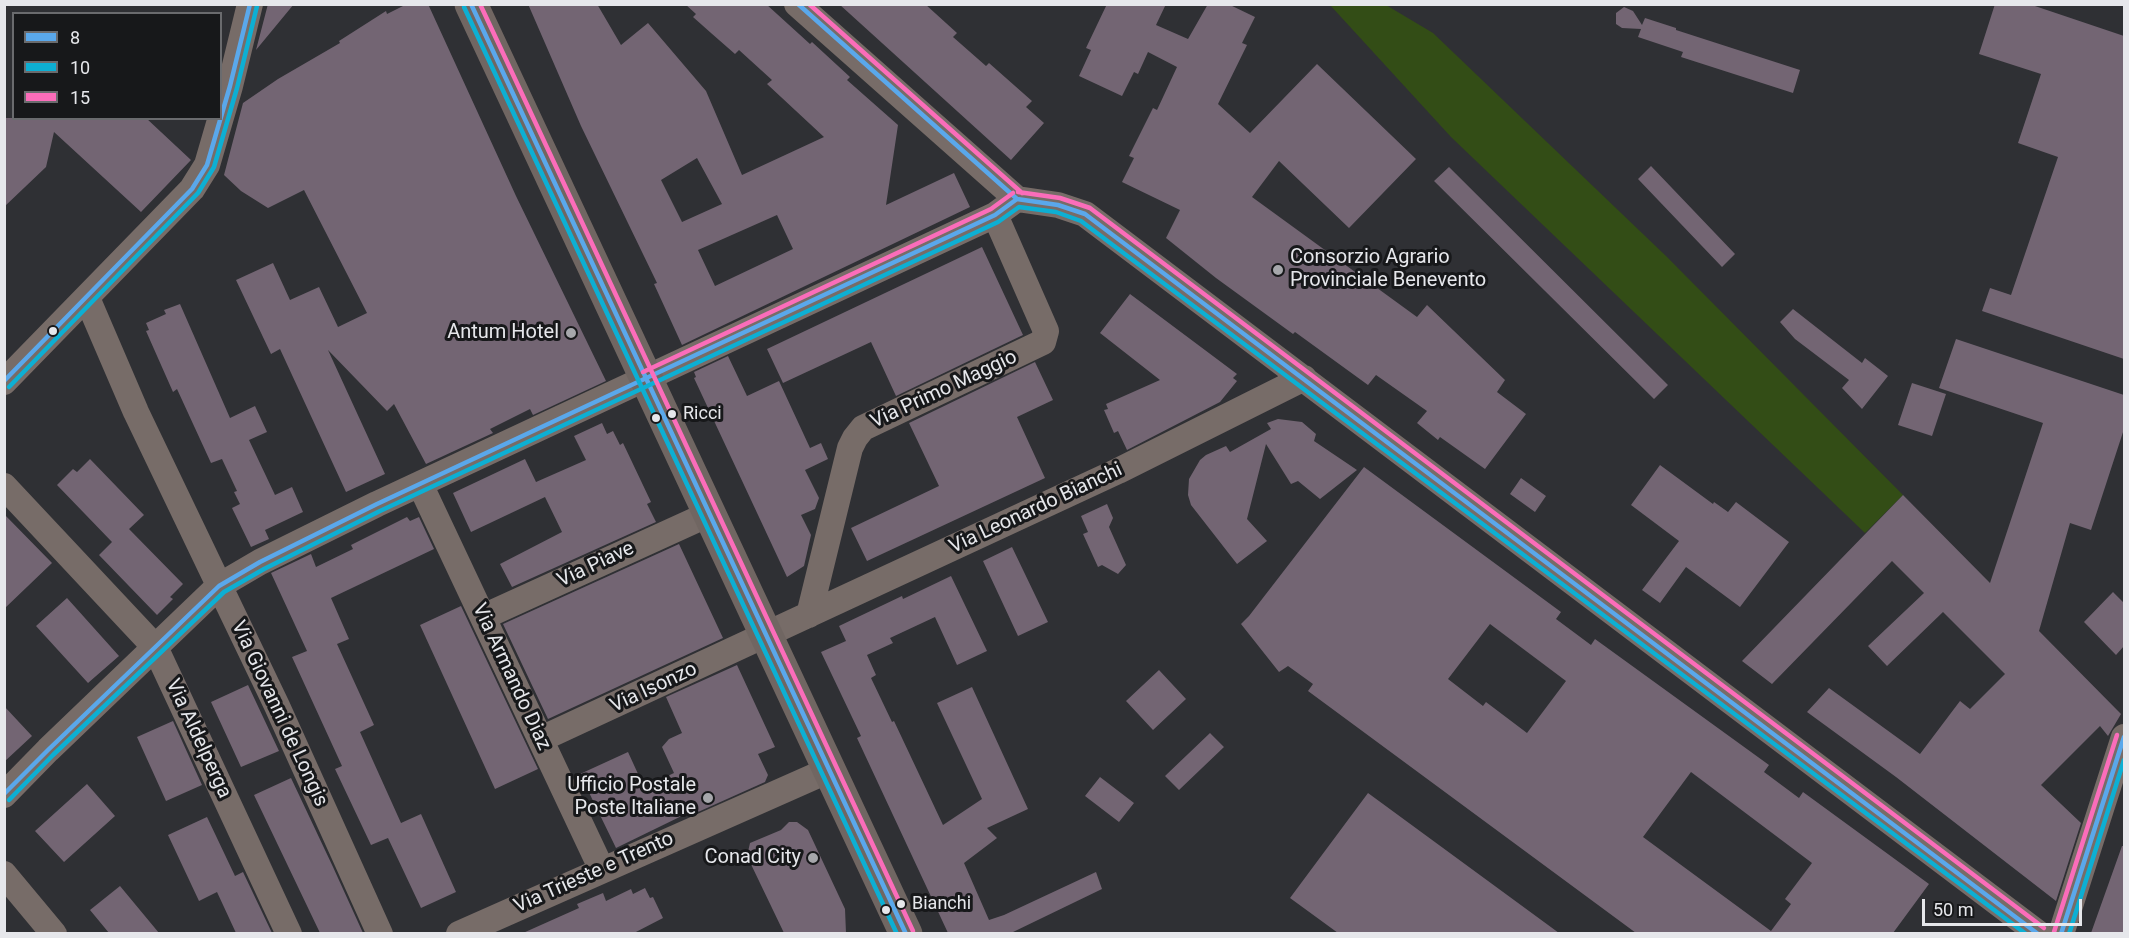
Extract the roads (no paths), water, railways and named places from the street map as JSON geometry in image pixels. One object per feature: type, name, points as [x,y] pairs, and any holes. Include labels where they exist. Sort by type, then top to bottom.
[{"type":"street","points":[[222,113],[250,4]]},
{"type":"street","points":[[471,4],[906,933]]},
{"type":"street","points":[[797,4],[1017,199],[1058,205],[1085,214],[2039,933]]},
{"type":"street","points":[[4,382],[192,189],[207,165],[220,120]]},
{"type":"street","points":[[4,795],[219,586],[260,562],[420,484],[995,215],[1017,199]]},
{"type":"street","name":"Via Primo Maggio","points":[[809,615],[850,448],[863,428],[1043,342],[1046,331],[995,215]]},
{"type":"street","name":"Via Giovanni de Longis","points":[[87,298],[136,412],[277,706],[380,933]]},
{"type":"street","name":"Via Leonardo Bianchi","points":[[766,636],[1118,471],[1304,378]]},
{"type":"street","name":"Via Armando Diaz","points":[[420,484],[602,870]]},
{"type":"street","name":"Via Aldelperga","points":[[4,486],[155,647],[289,933]]},
{"type":"street","name":"Via Piave","points":[[483,617],[709,514]]},
{"type":"street","name":"Via Isonzo","points":[[541,739],[766,636]]},
{"type":"street","points":[[2061,933],[2124,737]]},
{"type":"street","name":"Via Trieste e Trento","points":[[459,933],[829,770]]},
{"type":"street","points":[[4,874],[54,933]]},
{"type":"place","name":"Consorzio Agrario Provinciale Benevento","points":[[1278,270]]},
{"type":"place","name":"Antum Hotel","points":[[571,333]]},
{"type":"place","name":"Ricci","points":[[672,414]]},
{"type":"place","name":"Ufficio Postale Poste Italiane","points":[[708,798]]},
{"type":"place","name":"Conad City","points":[[813,858]]},
{"type":"place","name":"Bianchi","points":[[901,904]]}]
